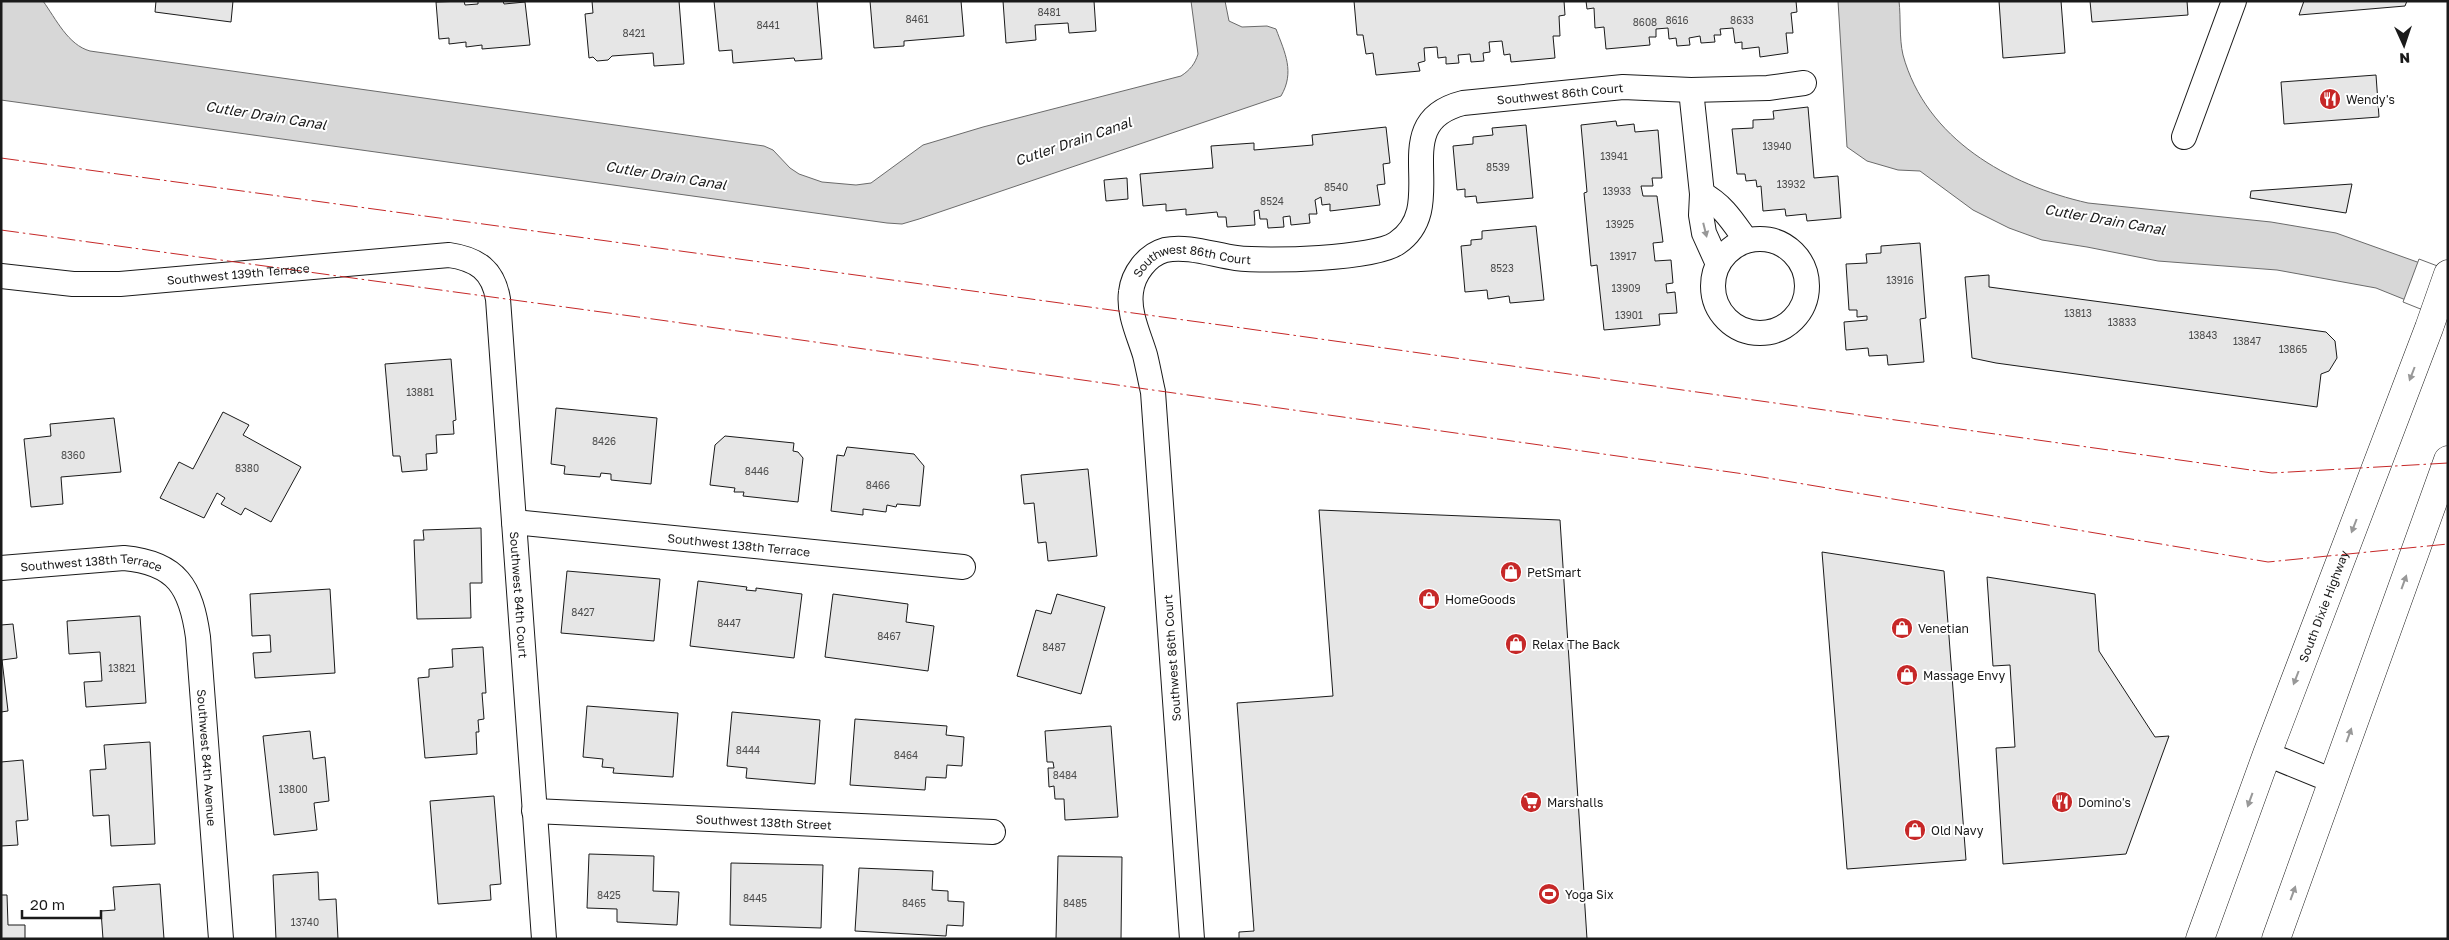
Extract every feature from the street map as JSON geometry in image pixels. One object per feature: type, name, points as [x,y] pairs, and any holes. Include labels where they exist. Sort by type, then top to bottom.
[{"type":"highway","name":"South Dixie Highway","points":[[2200,939],[2267,754],[2448,274]]},
{"type":"highway","points":[[2276,939],[2448,460]]},
{"type":"street","points":[[2184,138],[2234,1]]},
{"type":"street","name":"Southwest 86th Court","points":[[1192,939],[1153,392],[1145,355],[1135,324],[1130,293],[1137,272],[1152,257],[1164,250],[1186,250],[1225,257],[1269,261],[1331,256],[1393,246],[1413,227],[1422,203],[1420,156],[1423,134],[1437,114],[1450,106],[1463,103],[1623,87],[1691,90],[1768,88],[1804,83]]},
{"type":"street","points":[[1691,90],[1702,194],[1701,215],[1704,233],[1718,264]]},
{"type":"street","points":[[1702,194],[1716,201],[1730,216],[1746,240]]},
{"type":"street","points":[[1762,238],[1778,242],[1792,250],[1802,263],[1807,278],[1807,294],[1801,310],[1791,322],[1776,330],[1760,333],[1744,331],[1730,323],[1720,310],[1714,296],[1713,279],[1718,264],[1735,246],[1746,240],[1762,238]]},
{"type":"street","name":"Southwest 139th Terrace","points":[[1,276],[65,284],[120,284],[444,255],[473,260]]},
{"type":"street","name":"Southwest 84th Court","points":[[473,260],[483,266],[490,275],[498,299],[544,939]]},
{"type":"street","name":"Southwest 138th Terrace","points":[[514,522],[963,567]]},
{"type":"street","name":"Southwest 138th Terrace","points":[[1,568],[124,558],[157,565],[179,579]]},
{"type":"street","name":"Southwest 84th Avenue","points":[[179,579],[192,604],[198,637],[221,939]]},
{"type":"street","points":[[2267,754],[2333,781]]},
{"type":"street","name":"Southwest 138th Street","points":[[534,811],[993,832]]},
{"type":"water","name":"Cutler Drain Canal","points":[[1,1],[43,1],[69,37],[82,48],[90,51],[764,146],[773,150],[790,168],[799,174],[822,182],[856,185],[871,183],[923,145],[983,127],[1181,76],[1192,66],[1198,54],[1191,1],[1225,1],[1229,21],[1242,27],[1267,26],[1276,29],[1285,54],[1288,71],[1281,96],[902,224],[1,100]]},
{"type":"water","name":"Cutler Drain Canal","points":[[1838,1],[1899,1],[1903,55],[1914,85],[1930,111],[1951,134],[1974,154],[2000,170],[2058,195],[2088,203],[2271,222],[2336,233],[2448,273],[2448,317],[2376,288],[2277,270],[2158,261],[2042,240],[2009,228],[1973,210],[1920,171],[1898,170],[1867,161],[1847,147]]},
{"type":"pier","points":[[2419,259],[2448,270],[2448,320],[2403,302]]},
{"type":"building","points":[[156,1],[233,1],[231,22],[155,12]]},
{"type":"building","points":[[464,1],[465,5],[478,4],[478,1],[503,1],[504,4],[525,2],[530,45],[482,49],[482,45],[466,47],[466,42],[449,44],[449,38],[439,39],[436,2]]},
{"type":"building","points":[[592,1],[679,1],[684,64],[654,66],[653,53],[612,56],[608,60],[597,61],[593,57],[589,58],[585,14],[593,13]]},
{"type":"building","points":[[714,1],[817,1],[822,59],[795,61],[794,58],[733,63],[732,50],[719,51]]},
{"type":"building","points":[[870,1],[961,1],[964,36],[904,41],[904,46],[874,48]]},
{"type":"building","points":[[1003,1],[1094,1],[1096,31],[1069,33],[1068,23],[1035,25],[1036,40],[1006,43]]},
{"type":"building","points":[[1354,1],[1564,1],[1565,15],[1559,16],[1560,36],[1553,36],[1555,58],[1511,62],[1510,54],[1504,55],[1502,41],[1489,42],[1490,52],[1483,53],[1484,61],[1471,62],[1470,54],[1458,55],[1459,63],[1446,64],[1446,57],[1438,58],[1437,47],[1424,48],[1425,61],[1418,63],[1420,71],[1376,75],[1373,53],[1366,54],[1363,35],[1357,35]]},
{"type":"building","points":[[1586,1],[1796,1],[1797,12],[1791,13],[1793,33],[1786,33],[1788,53],[1760,57],[1759,47],[1742,49],[1742,42],[1735,43],[1733,28],[1720,29],[1721,35],[1714,35],[1715,42],[1701,43],[1700,36],[1689,38],[1690,45],[1677,46],[1676,38],[1669,39],[1668,28],[1656,29],[1656,37],[1649,37],[1650,45],[1606,49],[1604,27],[1595,28],[1594,8],[1587,9]]},
{"type":"building","points":[[1999,1],[2061,1],[2065,53],[2003,58]]},
{"type":"building","points":[[2090,1],[2187,1],[2188,15],[2092,22]]},
{"type":"building","points":[[2304,1],[2407,1],[2405,6],[2299,15]]},
{"type":"building","name":"Wendy's","points":[[2376,75],[2379,117],[2284,124],[2281,82]]},
{"type":"building","points":[[1808,107],[1814,178],[1838,176],[1841,218],[1807,221],[1806,214],[1786,216],[1785,209],[1763,211],[1761,186],[1757,187],[1756,180],[1746,181],[1745,174],[1737,174],[1732,129],[1753,128],[1753,120],[1774,119],[1773,111]]},
{"type":"building","points":[[1616,121],[1617,126],[1634,124],[1635,132],[1658,130],[1662,178],[1652,178],[1653,186],[1641,186],[1643,196],[1657,196],[1663,242],[1653,243],[1655,261],[1671,260],[1673,283],[1666,284],[1667,293],[1675,292],[1677,313],[1659,314],[1660,325],[1604,330],[1597,265],[1591,266],[1584,193],[1587,192],[1581,125]]},
{"type":"building","points":[[1526,125],[1533,198],[1477,203],[1476,196],[1465,197],[1465,189],[1457,190],[1453,146],[1473,144],[1473,137],[1493,135],[1492,128]]},
{"type":"building","points":[[1386,127],[1390,163],[1383,164],[1385,184],[1377,185],[1380,205],[1330,211],[1330,204],[1322,205],[1321,197],[1315,200],[1317,214],[1309,214],[1310,223],[1291,225],[1290,216],[1283,217],[1284,227],[1268,228],[1267,219],[1260,219],[1259,210],[1254,211],[1255,225],[1227,227],[1226,217],[1218,217],[1217,212],[1186,215],[1186,209],[1166,211],[1166,204],[1143,206],[1140,174],[1213,168],[1211,146],[1254,143],[1254,150],[1313,145],[1312,135]]},
{"type":"building","points":[[1127,178],[1128,199],[1106,201],[1104,180]]},
{"type":"building","points":[[2352,184],[2346,213],[2250,198],[2251,191]]},
{"type":"building","points":[[1536,226],[1544,300],[1510,303],[1509,296],[1488,299],[1487,290],[1465,292],[1461,246],[1471,245],[1471,240],[1482,239],[1482,231]]},
{"type":"building","points":[[1920,243],[1926,318],[1920,319],[1924,362],[1888,365],[1887,355],[1869,356],[1868,348],[1846,350],[1844,322],[1867,320],[1867,316],[1857,317],[1857,310],[1849,310],[1846,264],[1867,263],[1866,254],[1881,253],[1881,246]]},
{"type":"building","points":[[1989,275],[1989,287],[2326,332],[2335,341],[2337,358],[2329,371],[2321,374],[2317,407],[1996,363],[1972,358],[1965,277]]},
{"type":"building","points":[[451,359],[456,420],[453,421],[454,434],[436,435],[437,453],[426,454],[427,470],[402,472],[400,456],[393,456],[385,364]]},
{"type":"building","points":[[556,408],[657,418],[651,484],[611,480],[611,474],[601,473],[600,477],[564,474],[565,466],[551,464]]},
{"type":"building","points":[[223,412],[249,425],[243,435],[301,467],[271,522],[245,508],[241,515],[221,504],[225,498],[217,493],[204,518],[160,498],[179,462],[193,469]]},
{"type":"building","points":[[114,418],[121,472],[61,477],[63,504],[31,507],[24,439],[51,436],[50,424]]},
{"type":"building","points":[[725,436],[794,443],[793,451],[798,452],[803,458],[798,502],[743,496],[744,492],[734,492],[735,488],[710,485],[715,445]]},
{"type":"building","points":[[847,447],[914,454],[924,466],[920,506],[897,504],[896,507],[887,505],[886,512],[863,509],[863,515],[831,511],[837,455],[844,456]]},
{"type":"building","points":[[1088,469],[1097,556],[1048,561],[1046,542],[1038,543],[1034,503],[1024,504],[1021,475]]},
{"type":"building","points":[[1319,510],[1560,520],[1587,939],[1239,939],[1239,932],[1254,931],[1237,703],[1333,696]]},
{"type":"building","points":[[481,528],[482,583],[470,583],[471,618],[417,619],[414,540],[424,540],[423,530]]},
{"type":"building","points":[[1822,552],[1944,571],[1966,860],[1847,869]]},
{"type":"building","points":[[567,571],[660,579],[654,641],[561,633]]},
{"type":"building","points":[[1987,577],[2095,594],[2099,651],[2155,737],[2169,736],[2126,854],[2003,864],[1996,748],[2015,747],[2010,665],[1993,666]]},
{"type":"building","points":[[698,581],[747,587],[746,590],[756,591],[756,588],[802,594],[794,658],[690,646]]},
{"type":"building","points":[[330,589],[335,673],[255,678],[253,653],[271,652],[270,635],[252,636],[250,594]]},
{"type":"building","points":[[833,594],[908,604],[906,622],[934,626],[928,671],[825,657]]},
{"type":"building","points":[[1057,594],[1105,607],[1081,694],[1017,676],[1036,610],[1051,614]]},
{"type":"building","points":[[140,616],[146,703],[86,707],[84,682],[102,681],[100,652],[69,654],[67,621]]},
{"type":"building","points":[[13,624],[17,658],[2,660],[8,711],[1,712],[1,625]]},
{"type":"building","points":[[483,647],[486,693],[482,693],[484,719],[478,720],[479,732],[476,732],[477,754],[425,758],[418,678],[429,677],[429,669],[453,667],[452,649]]},
{"type":"building","points":[[587,706],[678,713],[673,777],[613,773],[614,768],[602,767],[603,759],[583,757]]},
{"type":"building","points":[[732,712],[820,720],[815,784],[746,778],[747,768],[727,766]]},
{"type":"building","points":[[855,719],[947,726],[946,735],[964,737],[962,766],[947,765],[946,778],[926,777],[925,790],[850,785]]},
{"type":"building","points":[[1111,726],[1118,817],[1065,820],[1064,799],[1055,799],[1054,786],[1049,787],[1048,768],[1054,768],[1053,762],[1047,762],[1045,731]]},
{"type":"building","points":[[310,731],[313,759],[325,757],[329,801],[314,803],[317,830],[274,835],[263,736]]},
{"type":"building","points":[[150,742],[155,844],[111,846],[109,815],[93,816],[90,770],[106,769],[104,745]]},
{"type":"building","points":[[23,760],[28,820],[16,821],[18,845],[1,846],[1,762]]},
{"type":"building","points":[[494,796],[501,884],[490,885],[491,900],[438,904],[430,801]]},
{"type":"building","points":[[589,854],[654,856],[653,891],[679,892],[677,925],[617,922],[617,909],[587,908]]},
{"type":"building","points":[[1058,856],[1122,857],[1121,939],[1056,939]]},
{"type":"building","points":[[731,863],[823,865],[821,928],[730,925]]},
{"type":"building","points":[[859,868],[933,871],[932,890],[948,891],[948,901],[964,902],[963,926],[947,925],[946,936],[855,931]]},
{"type":"building","points":[[318,872],[319,900],[336,899],[338,939],[276,939],[273,875]]},
{"type":"building","points":[[160,884],[164,939],[103,939],[101,911],[115,910],[113,887]]},
{"type":"building","points":[[1,895],[7,895],[8,925],[25,925],[25,939],[1,939]]},
{"type":"power","points":[[1,158],[1228,326],[2272,473],[2448,463]]},
{"type":"power","points":[[1,230],[660,320],[1744,474],[2268,562],[2448,544]]},
{"type":"place","name":"Wendy's","points":[[2330,99]]},
{"type":"place","name":"PetSmart","points":[[1511,572]]},
{"type":"place","name":"HomeGoods","points":[[1429,599]]},
{"type":"place","name":"Venetian","points":[[1902,628]]},
{"type":"place","name":"Relax The Back","points":[[1516,644]]},
{"type":"place","name":"Massage Envy","points":[[1907,675]]},
{"type":"place","name":"Marshalls","points":[[1531,802]]},
{"type":"place","name":"Domino's","points":[[2062,802]]},
{"type":"place","name":"Old Navy","points":[[1915,830]]},
{"type":"place","name":"Yoga Six","points":[[1549,894]]}]
